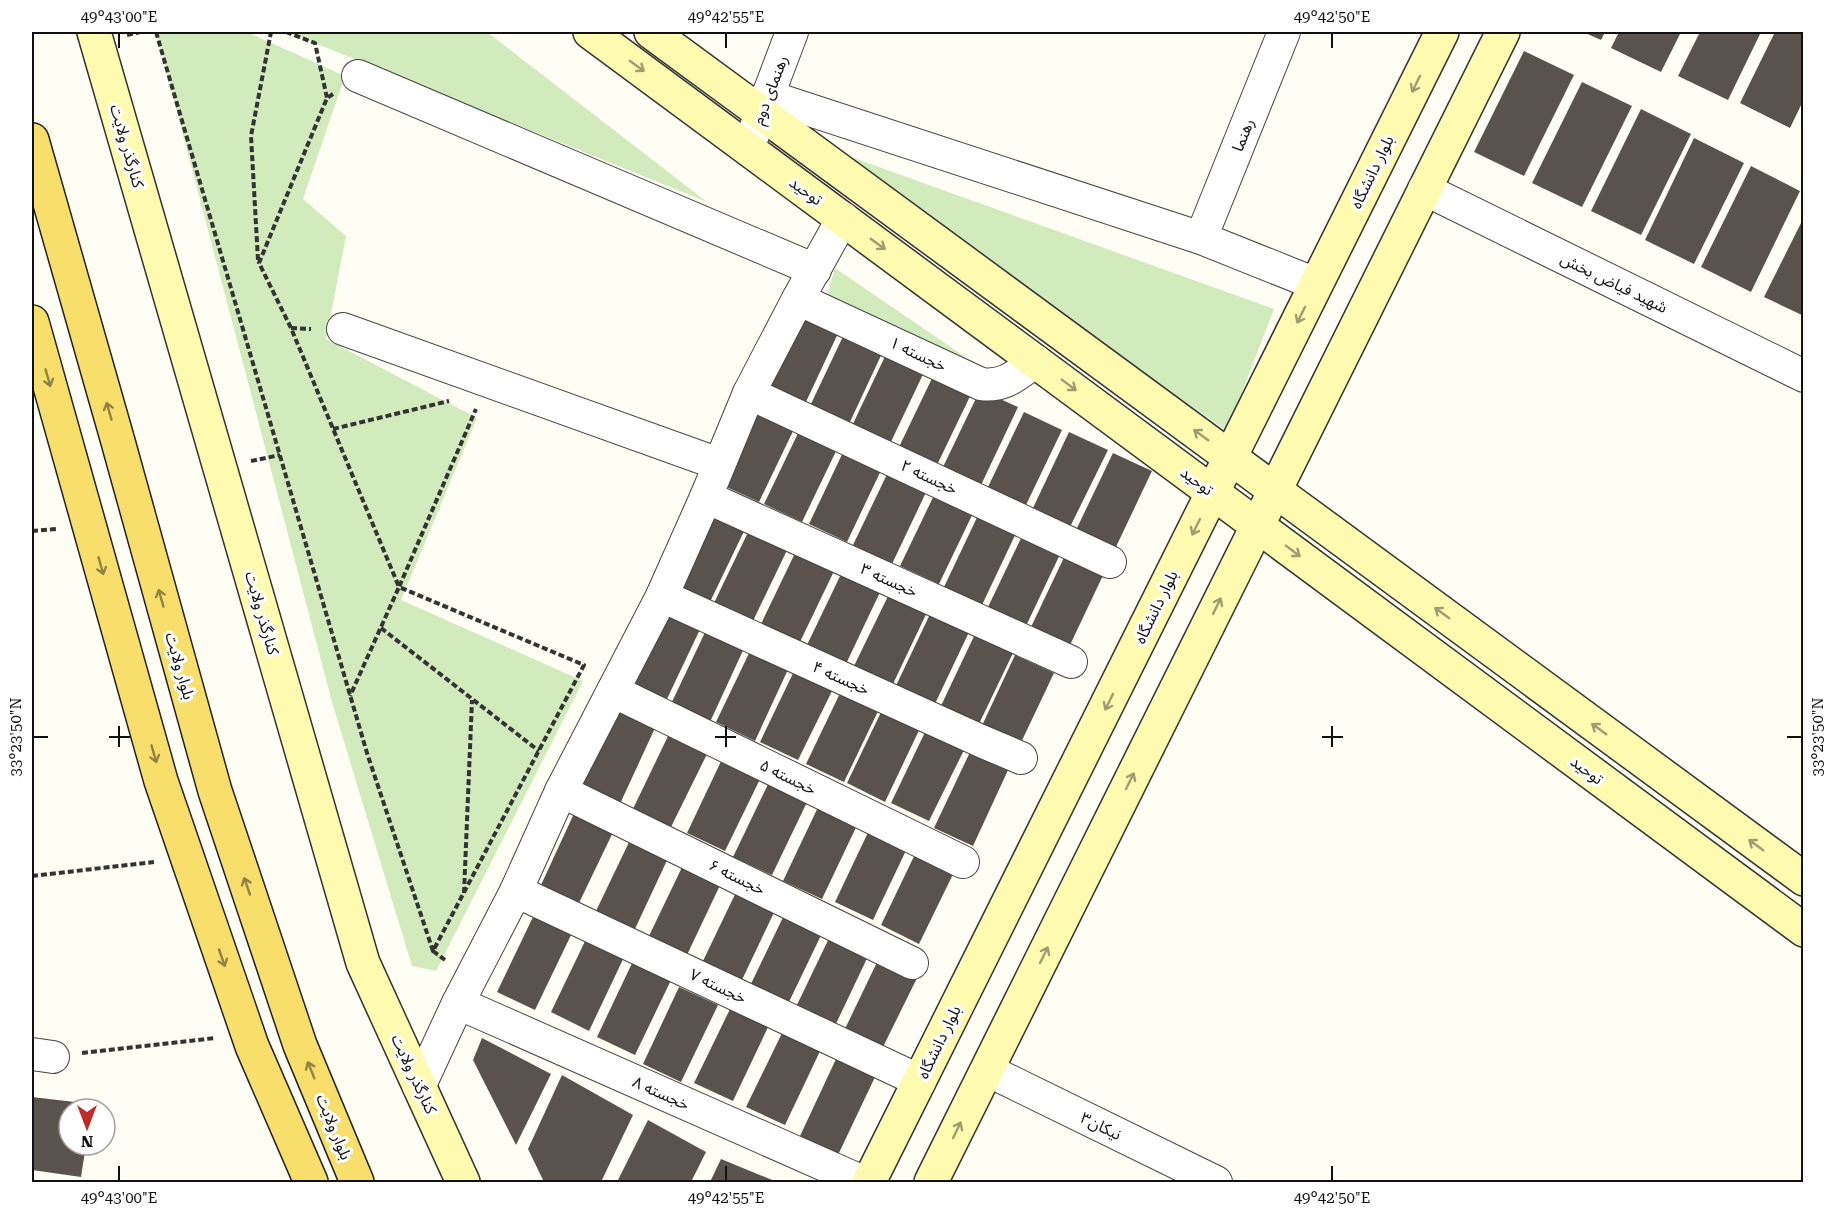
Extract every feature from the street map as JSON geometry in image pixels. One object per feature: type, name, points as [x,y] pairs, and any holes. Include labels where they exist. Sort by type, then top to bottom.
[{"type":"main road","name":"بلوار ولایت","points":[[32,140],[215,791],[300,1045],[357,1182]]},
{"type":"main road","points":[[32,322],[161,781],[249,1034],[310,1182]]},
{"type":"street","name":"کنارگذر ولایت","points":[[94,32],[363,963],[464,1182]]},
{"type":"street","name":"توحید","points":[[590,32],[1803,930]]},
{"type":"street","points":[[651,32],[764,104],[1230,457],[1803,879]]},
{"type":"street","name":"رهنمای دوم","points":[[748,148],[792,32]]},
{"type":"street","name":"رهنما","points":[[1201,238],[1284,32]]},
{"type":"street","name":"بلوار دانشگاه","points":[[869,1182],[1442,32]]},
{"type":"street","points":[[931,1182],[1503,32]]},
{"type":"street","points":[[358,76],[815,270]]},
{"type":"street","points":[[764,104],[1201,238],[1316,284]]},
{"type":"street","name":"شهید فیاض بخش","points":[[1424,189],[1803,376]]},
{"type":"street","points":[[419,1087],[458,1003],[516,891],[561,791],[662,596],[749,393],[843,219]]},
{"type":"street","name":"خجسته ۱","points":[[798,299],[981,384],[1004,383],[1036,361]]},
{"type":"street","points":[[343,329],[485,386],[719,464]]},
{"type":"street","name":"خجسته ۲","points":[[749,393],[1110,562]]},
{"type":"street","name":"خجسته ۳","points":[[706,497],[1071,662]]},
{"type":"street","name":"خجسته ۴","points":[[662,596],[1021,758]]},
{"type":"street","name":"خجسته ۵","points":[[613,691],[963,862]]},
{"type":"street","name":"خجسته ۶","points":[[561,791],[912,963]]},
{"type":"street","name":"خجسته ۷","points":[[516,891],[920,1081]]},
{"type":"street","name":"خجسته ۸","points":[[458,1003],[863,1182]]},
{"type":"street","name":"نیکان۳","points":[[987,1070],[1215,1182]]},
{"type":"path","points":[[156,32],[370,764],[433,951],[584,665],[399,587],[291,328],[259,263],[251,136],[271,32]]},
{"type":"path","points":[[286,32],[315,43],[327,98]]},
{"type":"path","points":[[259,263],[327,98],[358,76]]},
{"type":"path","points":[[350,696],[485,386]]},
{"type":"path","points":[[333,429],[485,386]]},
{"type":"path","points":[[381,628],[539,751]]},
{"type":"path","points":[[464,894],[472,699]]},
{"type":"path","points":[[32,876],[188,858]]},
{"type":"path","points":[[42,1055],[249,1034]]},
{"type":"green space","points":[[156,32],[247,32],[345,76],[303,199],[346,236],[326,339],[477,418],[401,600],[583,681],[436,971],[412,966],[332,702]]},
{"type":"green space","points":[[286,32],[487,32],[707,202],[315,43]]},
{"type":"green space","points":[[815,144],[1274,309],[1227,431]]},
{"type":"green space","points":[[835,268],[996,378],[826,299]]},
{"type":"building","points":[[1583,32],[1605,32],[1601,40]]},
{"type":"building","points":[[1619,32],[1681,32],[1661,72],[1611,48]]},
{"type":"building","points":[[1700,32],[1761,32],[1728,100],[1678,76]]},
{"type":"building","points":[[1775,32],[1804,32],[1804,99],[1790,128],[1740,103]]},
{"type":"building","points":[[1524,51],[1574,75],[1524,176],[1474,152]]},
{"type":"building","points":[[1582,82],[1632,106],[1582,207],[1532,183]]},
{"type":"building","points":[[1641,109],[1691,134],[1641,235],[1591,211]]},
{"type":"building","points":[[1694,138],[1744,163],[1694,264],[1645,240]]},
{"type":"building","points":[[1751,166],[1800,191],[1751,292],[1701,267]]},
{"type":"building","points":[[1804,217],[1804,316],[1764,297]]},
{"type":"building","points":[[803,309],[841,327],[805,404],[766,386]]},
{"type":"building","points":[[847,328],[885,347],[849,424],[810,406]]},
{"type":"building","points":[[888,350],[926,368],[889,446],[851,428]]},
{"type":"building","points":[[936,370],[974,388],[937,465],[899,447]]},
{"type":"building","points":[[980,390],[1018,407],[981,485],[943,467]]},
{"type":"building","points":[[757,406],[796,425],[759,502],[720,484]]},
{"type":"building","points":[[1024,412],[1062,430],[1025,507],[987,489]]},
{"type":"building","points":[[801,427],[839,445],[802,522],[764,504]]},
{"type":"building","points":[[1069,432],[1108,450],[1070,527],[1032,510]]},
{"type":"building","points":[[846,446],[884,464],[847,542],[809,524]]},
{"type":"building","points":[[1113,453],[1152,471],[1115,549],[1076,530]]},
{"type":"building","points":[[890,468],[929,486],[892,564],[853,545]]},
{"type":"building","points":[[937,489],[976,507],[939,584],[900,566]]},
{"type":"building","points":[[708,506],[747,525],[710,602],[671,584]]},
{"type":"building","points":[[981,509],[1019,527],[982,605],[944,587]]},
{"type":"building","points":[[751,526],[790,544],[753,621],[714,603]]},
{"type":"building","points":[[1025,530],[1063,548],[1026,626],[988,607]]},
{"type":"building","points":[[797,549],[836,567],[799,644],[760,626]]},
{"type":"building","points":[[1068,549],[1107,567],[1070,645],[1031,627]]},
{"type":"building","points":[[843,570],[882,588],[845,666],[806,647]]},
{"type":"building","points":[[891,590],[929,608],[892,686],[853,668]]},
{"type":"building","points":[[664,605],[703,623],[666,701],[627,682]]},
{"type":"building","points":[[931,612],[970,630],[933,708],[894,690]]},
{"type":"building","points":[[708,626],[746,644],[710,722],[671,704]]},
{"type":"building","points":[[976,632],[1014,651],[977,728],[939,710]]},
{"type":"building","points":[[753,645],[791,663],[755,741],[716,722]]},
{"type":"building","points":[[1015,655],[1054,673],[1017,751],[979,732]]},
{"type":"building","points":[[797,665],[836,683],[798,760],[760,742]]},
{"type":"building","points":[[843,687],[881,705],[844,782],[806,764]]},
{"type":"building","points":[[884,706],[922,724],[885,802],[847,783]]},
{"type":"building","points":[[617,710],[655,728],[619,806],[580,788]]},
{"type":"building","points":[[928,726],[967,744],[929,821],[891,803]]},
{"type":"building","points":[[669,734],[708,752],[670,829],[632,811]]},
{"type":"building","points":[[971,750],[1009,768],[973,846],[934,828]]},
{"type":"building","points":[[724,755],[763,773],[725,851],[687,833]]},
{"type":"building","points":[[770,780],[809,798],[772,875],[733,857]]},
{"type":"building","points":[[820,803],[859,821],[822,899],[783,881]]},
{"type":"building","points":[[577,807],[616,826],[579,903],[541,885]]},
{"type":"building","points":[[872,824],[910,842],[873,920],[835,902]]},
{"type":"building","points":[[632,836],[670,854],[634,931],[595,913]]},
{"type":"building","points":[[918,848],[957,866],[919,944],[881,925]]},
{"type":"building","points":[[685,861],[723,879],[686,957],[648,938]]},
{"type":"building","points":[[739,886],[778,904],[741,982],[702,963]]},
{"type":"building","points":[[787,909],[825,927],[788,1004],[750,986]]},
{"type":"building","points":[[534,915],[572,933],[535,1010],[497,992]]},
{"type":"building","points":[[832,932],[871,950],[834,1028],[795,1009]]},
{"type":"building","points":[[588,935],[626,953],[589,1031],[551,1012]]},
{"type":"building","points":[[880,956],[919,974],[881,1051],[843,1033]]},
{"type":"building","points":[[634,959],[672,978],[635,1055],[597,1037]]},
{"type":"building","points":[[679,987],[718,1005],[681,1082],[643,1064]]},
{"type":"building","points":[[732,1005],[770,1023],[733,1101],[694,1083]]},
{"type":"building","points":[[784,1029],[822,1047],[785,1125],[746,1107]]},
{"type":"building","points":[[482,1038],[551,1074],[516,1145],[473,1060]]},
{"type":"building","points":[[836,1059],[875,1077],[838,1155],[800,1136]]},
{"type":"building","points":[[562,1075],[633,1115],[601,1182],[544,1182],[528,1149]]},
{"type":"building","points":[[32,1097],[57,1100],[57,1157],[84,1157],[81,1177],[32,1170]]},
{"type":"building","points":[[648,1120],[706,1152],[691,1182],[617,1182]]},
{"type":"building","points":[[721,1159],[777,1182],[710,1182]]}]
